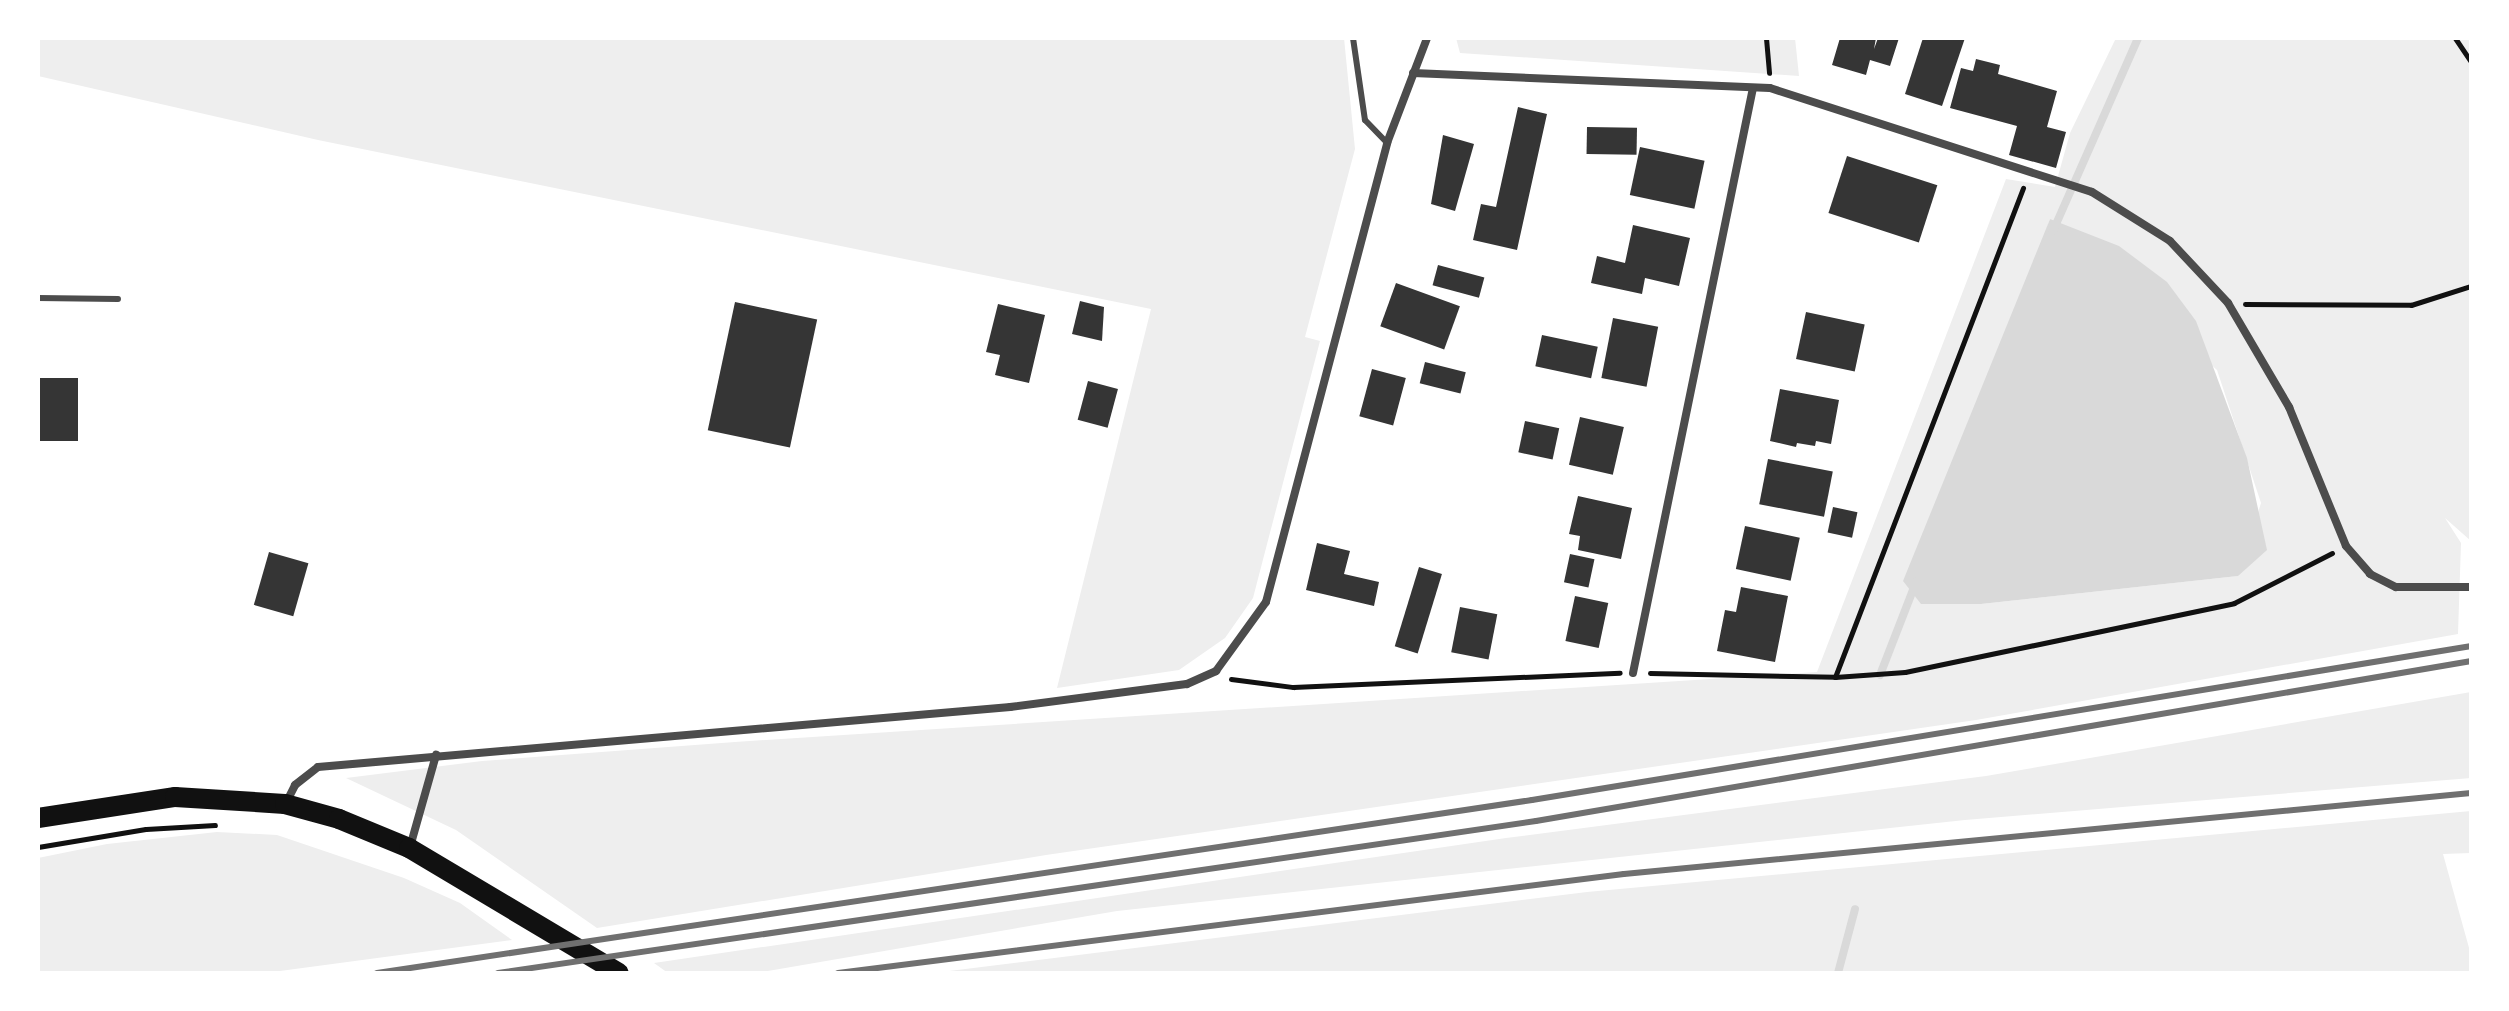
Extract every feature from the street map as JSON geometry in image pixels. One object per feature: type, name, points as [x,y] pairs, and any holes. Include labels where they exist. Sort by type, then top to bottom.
[{"type":"main road","points":[[38,818],[175,797],[285,804],[339,819],[409,848],[619,973]]},
{"type":"street","points":[[285,804],[295,785],[318,767],[1010,707],[1187,684],[1216,671],[1266,602],[1387,143],[1427,38]]},
{"type":"street","points":[[1413,73],[1770,88],[2092,192],[2170,241],[2228,303],[2289,407],[2346,546],[2370,574],[2396,587],[2471,587]]},
{"type":"street","points":[[1633,673],[1753,88]]},
{"type":"street","points":[[409,848],[436,755]]},
{"type":"lane","points":[[1353,38],[1365,120],[1387,143]]},
{"type":"lane","points":[[38,298],[118,299]]},
{"type":"path","points":[[1766,38],[1770,88]]},
{"type":"path","points":[[2455,38],[2471,62]]},
{"type":"path","points":[[1835,677],[2029,172]]},
{"type":"path","points":[[2228,303],[2411,305],[2471,286]]},
{"type":"path","points":[[1216,671],[1239,683],[1293,687],[1633,673],[1835,677],[1905,672],[2234,603],[2346,546]]},
{"type":"path","points":[[38,847],[146,829],[228,826]]},
{"type":"shaded area","points":[[38,38],[1344,38],[1355,149],[1305,337],[1320,341],[1253,598],[1225,638],[1179,670],[1057,688],[1151,309],[318,140],[38,76]]},
{"type":"shaded area","points":[[1456,38],[1795,38],[1799,76],[1460,53]]},
{"type":"shaded area","points":[[2116,38],[2471,38],[2471,541],[2445,518],[2461,543],[2458,634],[1976,720],[1046,855],[597,928],[456,830],[346,778],[482,761],[735,742],[1817,672],[2006,179],[2055,187],[2070,133]],"holes":[[[2050,219],[2217,370],[2261,503],[2238,576],[1981,604],[1921,604]]]},
{"type":"shaded area","points":[[2050,219],[2119,246],[2167,282],[2196,321],[2247,458],[2267,550],[2238,576],[1981,604],[1921,604],[1903,581]]},
{"type":"shaded area","points":[[2471,692],[2471,778],[1965,820],[1117,911],[756,973],[668,973],[654,963],[1506,838],[1986,776]]},
{"type":"shaded area","points":[[2471,811],[2471,853],[2443,854],[2471,955],[2471,973],[933,973],[1587,892]]},
{"type":"shaded area","points":[[217,832],[277,835],[404,878],[460,903],[512,940],[265,973],[38,973],[38,858],[107,844]]},
{"type":"building","points":[[1840,38],[1876,38],[1874,49],[1878,38],[1899,38],[1890,66],[1870,60],[1866,75],[1832,65]]},
{"type":"building","points":[[1923,38],[1965,38],[1942,106],[1905,94]]},
{"type":"building","points":[[1976,59],[2000,65],[1998,74],[2057,91],[2047,127],[2066,132],[2056,168],[2009,155],[2017,126],[1950,108],[1961,68],[1973,71]]},
{"type":"building","points":[[1518,107],[1547,114],[1517,250],[1473,240],[1481,204],[1496,207]]},
{"type":"building","points":[[1587,127],[1637,128],[1637,155],[1587,154]]},
{"type":"building","points":[[1443,135],[1474,144],[1455,211],[1431,204]]},
{"type":"building","points":[[1640,147],[1705,161],[1694,209],[1630,195]]},
{"type":"building","points":[[1847,156],[1937,185],[1919,242],[1828,213]]},
{"type":"building","points":[[1633,225],[1690,238],[1679,286],[1645,278],[1642,294],[1591,283],[1597,256],[1625,263]]},
{"type":"building","points":[[1438,265],[1484,277],[1479,298],[1433,285]]},
{"type":"building","points":[[1396,283],[1460,306],[1444,349],[1380,326]]},
{"type":"building","points":[[1080,301],[1104,307],[1102,341],[1072,334]]},
{"type":"building","points":[[735,302],[817,319],[790,448],[708,430]]},
{"type":"building","points":[[998,304],[1045,315],[1029,383],[995,375],[1000,355],[986,352]]},
{"type":"building","points":[[1806,312],[1865,324],[1855,371],[1796,359]]},
{"type":"building","points":[[1613,318],[1658,327],[1647,387],[1601,378]]},
{"type":"building","points":[[1542,335],[1598,347],[1591,378],[1535,366]]},
{"type":"building","points":[[1425,362],[1466,372],[1460,394],[1420,383]]},
{"type":"building","points":[[1372,369],[1406,378],[1393,425],[1359,416]]},
{"type":"building","points":[[38,378],[78,378],[78,441],[38,441]]},
{"type":"building","points":[[1088,381],[1118,389],[1108,428],[1078,420]]},
{"type":"building","points":[[1780,389],[1839,400],[1831,444],[1816,441],[1815,446],[1797,443],[1796,447],[1770,441]]},
{"type":"building","points":[[1580,417],[1624,427],[1613,475],[1569,465]]},
{"type":"building","points":[[1525,421],[1559,428],[1553,460],[1518,452]]},
{"type":"building","points":[[1768,459],[1833,472],[1824,517],[1759,504]]},
{"type":"building","points":[[1578,496],[1632,508],[1621,559],[1578,550],[1580,536],[1569,534]]},
{"type":"building","points":[[1833,507],[1857,512],[1852,538],[1828,532]]},
{"type":"building","points":[[1745,526],[1800,538],[1791,581],[1736,569]]},
{"type":"building","points":[[1317,543],[1350,551],[1344,574],[1379,582],[1374,606],[1306,590]]},
{"type":"building","points":[[269,552],[308,563],[293,616],[254,605]]},
{"type":"building","points":[[1570,554],[1594,559],[1588,588],[1564,582]]},
{"type":"building","points":[[1419,567],[1442,574],[1418,653],[1395,646]]},
{"type":"building","points":[[1741,587],[1788,596],[1775,662],[1717,651],[1725,610],[1736,612]]},
{"type":"building","points":[[1575,596],[1608,603],[1599,648],[1565,641]]},
{"type":"building","points":[[1460,607],[1497,614],[1489,659],[1451,652]]},
{"type":"waterway","points":[[2053,231],[2138,38]]},
{"type":"waterway","points":[[1880,675],[1916,582]]},
{"type":"waterway","points":[[1838,973],[1855,909]]},
{"type":"railway","points":[[377,973],[1532,800],[2471,646]]},
{"type":"railway","points":[[498,973],[1536,821],[2471,661]]},
{"type":"railway","points":[[838,973],[1624,874],[2471,793]]}]
